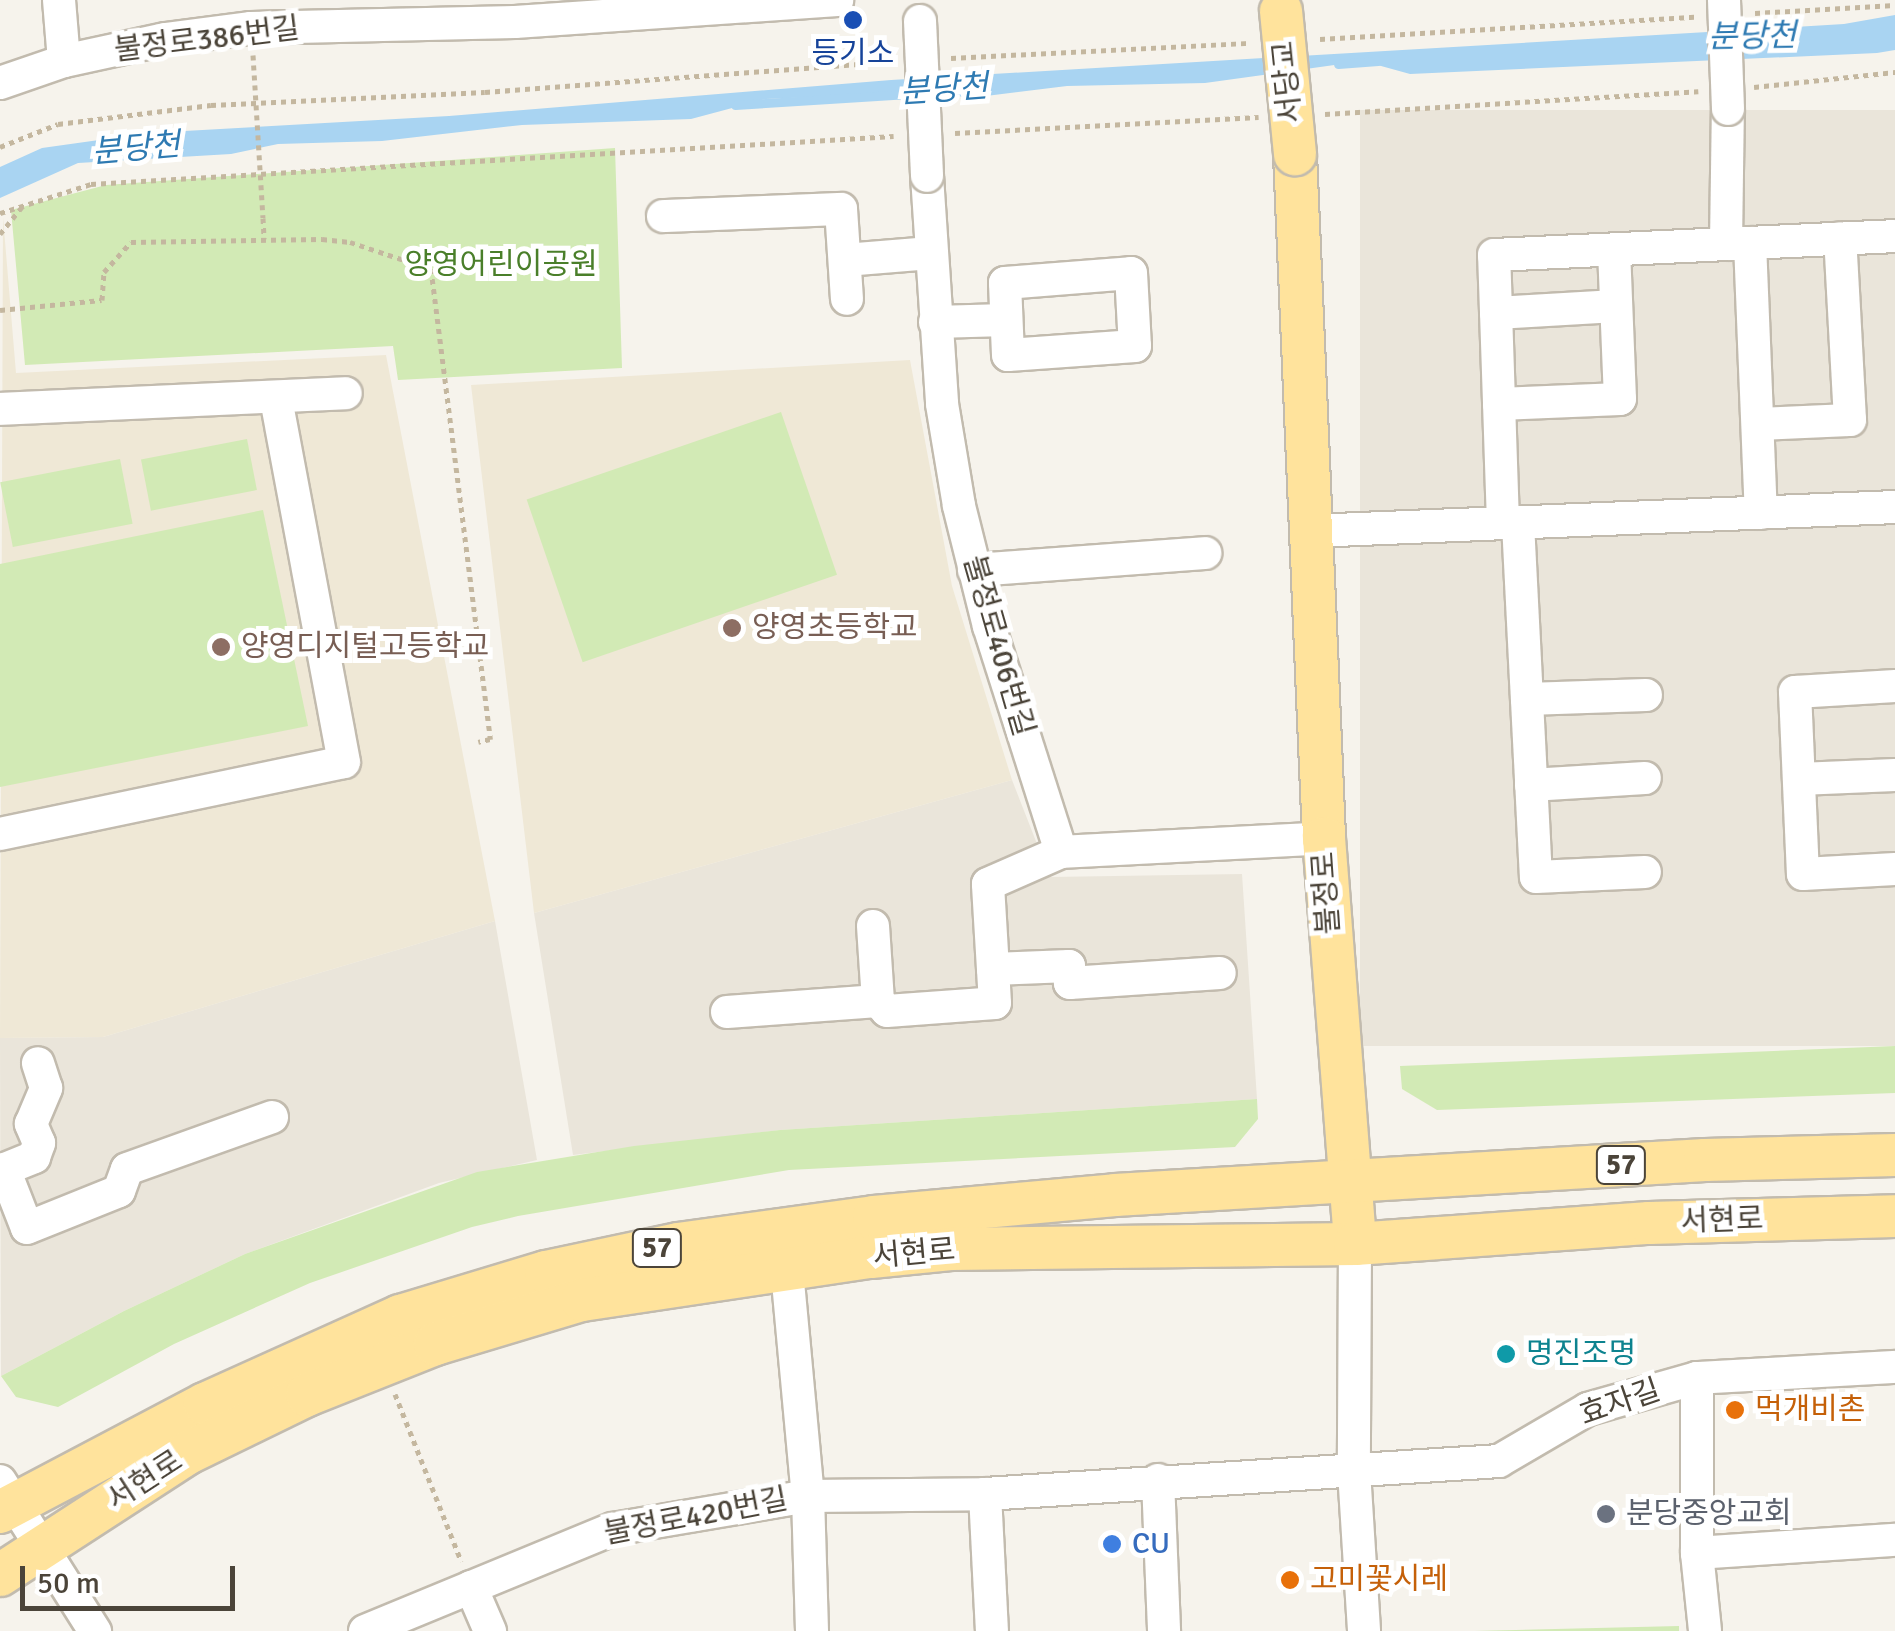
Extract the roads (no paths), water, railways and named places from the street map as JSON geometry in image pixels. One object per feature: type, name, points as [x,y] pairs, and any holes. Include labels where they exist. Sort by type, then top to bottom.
[{"type":"main road","name":"서당교","points":[[1280,6],[1295,154]]},
{"type":"main road","name":"불정로","points":[[1295,154],[1324,838],[1348,1181],[1356,1244]]},
{"type":"main road","name":"서현로","points":[[5,1498],[400,1316],[546,1272],[678,1244],[874,1217],[1114,1195],[1705,1160],[1895,1155]]},
{"type":"main road","name":"서현로","points":[[0,1575],[186,1454],[306,1395],[435,1344],[582,1300],[951,1249],[1356,1244],[1649,1224],[1895,1216]]},
{"type":"street","points":[[59,0],[64,60]]},
{"type":"street","name":"불정로386번길","points":[[0,83],[64,60],[165,39],[252,28],[515,11],[837,0]]},
{"type":"street","points":[[1724,0],[1728,110],[1758,424],[1762,513]]},
{"type":"street","name":"불정로406번길","points":[[920,10],[935,322],[944,420],[974,570],[1061,852]]},
{"type":"street","points":[[663,216],[841,209],[847,299]]},
{"type":"street","points":[[1645,872],[1536,877],[1527,699],[1499,404],[1494,255],[1895,236]]},
{"type":"street","points":[[1758,424],[1850,420],[1840,238]]},
{"type":"street","points":[[1499,404],[1620,399],[1614,250]]},
{"type":"street","points":[[844,260],[932,253]]},
{"type":"street","points":[[1496,313],[1616,306]]},
{"type":"street","points":[[935,322],[1006,320]]},
{"type":"street","points":[[0,408],[346,394]]},
{"type":"street","points":[[0,834],[344,762],[276,396]]},
{"type":"street","points":[[1311,531],[1895,507]]},
{"type":"street","points":[[974,570],[1204,553]]},
{"type":"street","points":[[1895,686],[1795,692],[1803,874],[1895,869]]},
{"type":"street","points":[[1527,699],[1646,695]]},
{"type":"street","points":[[1799,779],[1895,774]]},
{"type":"street","points":[[1531,786],[1645,778]]},
{"type":"street","points":[[873,926],[878,1001],[887,1011],[995,1003],[988,884],[1061,852],[1324,838]]},
{"type":"street","points":[[993,969],[1069,966],[1070,983],[1220,972]]},
{"type":"street","points":[[726,1012],[878,1001]]},
{"type":"street","points":[[38,1063],[46,1088],[31,1124],[39,1143],[34,1156],[2,1170],[27,1228],[119,1191],[128,1168],[272,1117]]},
{"type":"street","name":"불정로","points":[[1356,1244],[1354,1471],[1364,1631]]},
{"type":"street","points":[[787,1270],[808,1496],[812,1631]]},
{"type":"street","name":"효자길","points":[[1354,1471],[1499,1461],[1588,1409],[1697,1378],[1895,1366]]},
{"type":"street","points":[[1697,1378],[1697,1552],[1704,1631]]},
{"type":"street","name":"불정로420번길","points":[[365,1631],[613,1529],[808,1496],[984,1494],[1158,1480],[1354,1471]]},
{"type":"street","points":[[1158,1480],[1164,1631]]},
{"type":"street","points":[[984,1494],[992,1631]]},
{"type":"street","points":[[5,1498],[42,1547],[95,1631]]},
{"type":"street","points":[[1697,1552],[1895,1540]]},
{"type":"street","points":[[471,1586],[490,1631]]},
{"type":"water","points":[[1895,15],[1895,50],[1877,53],[1410,74],[1363,61],[1205,83],[1067,86],[978,97],[888,94],[766,99],[691,119],[522,125],[382,141],[278,144],[231,154],[78,163],[0,198],[0,167],[42,148],[149,133],[449,116],[891,80],[1844,24]]},
{"type":"waterway","name":"분당천","points":[[1338,64],[1378,61]]},
{"type":"waterway","name":"분당천","points":[[735,105],[909,94]]},
{"type":"place","name":"등기소","points":[[853,20]]},
{"type":"place","name":"양영초등학교","points":[[732,628]]},
{"type":"place","name":"양영디지털고등학교","points":[[221,647]]},
{"type":"place","name":"명진조명","points":[[1506,1354]]},
{"type":"place","name":"먹개비촌","points":[[1735,1410]]},
{"type":"place","name":"분당중앙교회","points":[[1606,1514]]},
{"type":"place","name":"CU","points":[[1112,1544]]},
{"type":"place","name":"고미꽃시레","points":[[1290,1580]]},
{"type":"park label","name":"양영어린이공원","points":[[501,265]]}]
